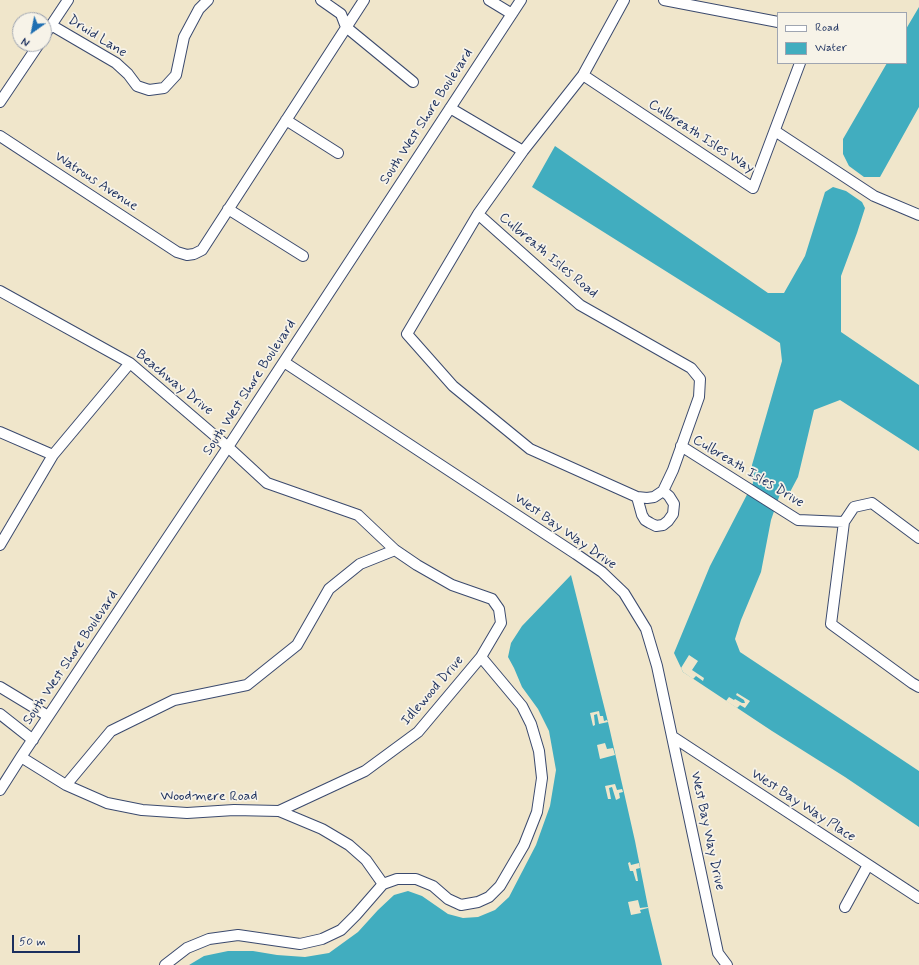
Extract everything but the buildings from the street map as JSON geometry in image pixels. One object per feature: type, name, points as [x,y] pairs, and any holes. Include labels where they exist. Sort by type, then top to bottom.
[{"type":"street","points":[[52,24],[68,0]]},
{"type":"street","name":"Druid Lane","points":[[52,26],[116,63],[138,86],[149,90],[164,88],[176,76],[184,37],[199,10],[208,0]]},
{"type":"street","points":[[321,0],[341,14],[346,27],[412,82]]},
{"type":"street","points":[[303,256],[228,209],[364,0]]},
{"type":"street","points":[[490,0],[512,14]]},
{"type":"street","name":"South West Shore Boulevard","points":[[0,790],[228,447],[521,0]]},
{"type":"street","points":[[450,108],[523,151],[583,75],[624,0]]},
{"type":"street","points":[[664,0],[777,22]]},
{"type":"street","points":[[0,102],[34,52]]},
{"type":"street","points":[[800,64],[775,131],[874,196],[919,215]]},
{"type":"street","name":"Culbreath Isles Way","points":[[583,75],[753,188],[775,131]]},
{"type":"street","points":[[286,120],[338,153]]},
{"type":"street","name":"Watrous Avenue","points":[[0,136],[177,252],[187,255],[194,254],[202,250],[228,209]]},
{"type":"street","name":"Culbreath Isles Road","points":[[523,151],[478,214],[580,305],[691,368],[700,379],[700,397],[681,446]]},
{"type":"street","points":[[478,214],[407,334],[453,386],[530,449],[637,496],[647,498],[654,497],[663,491],[669,496],[674,504],[673,514],[663,525],[656,526],[650,524],[642,515],[637,496]]},
{"type":"street","name":"Beachway Drive","points":[[0,291],[130,363],[228,447],[267,483],[358,515],[395,550],[417,565],[452,585],[492,599],[499,609],[501,623],[481,657]]},
{"type":"street","name":"West Bay Way Drive","points":[[284,362],[576,554],[602,572],[624,593],[646,629],[657,666],[718,953],[727,965]]},
{"type":"street","points":[[0,545],[53,455],[130,363]]},
{"type":"street","points":[[0,432],[53,455]]},
{"type":"street","name":"Culbreath Isles Drive","points":[[663,491],[673,470],[681,446],[798,520],[844,522]]},
{"type":"street","points":[[919,538],[872,503],[854,507],[844,522],[831,624],[919,687]]},
{"type":"street","points":[[66,785],[111,731],[174,700],[247,685],[297,645],[330,589],[360,564],[395,550]]},
{"type":"street","points":[[165,965],[187,948],[209,939],[238,935],[300,944],[322,939],[341,930],[383,884],[397,879],[416,879],[434,886],[448,899],[461,905],[478,902],[489,897],[500,886],[524,845],[537,812],[542,778],[539,751],[531,724],[522,706],[481,657]]},
{"type":"street","name":"Idlewood Drive","points":[[279,811],[365,771],[418,732],[481,657]]},
{"type":"street","points":[[0,687],[48,716]]},
{"type":"street","points":[[0,714],[33,740]]},
{"type":"street","name":"West Bay Way Place","points":[[672,737],[919,898]]},
{"type":"street","name":"Woodmere Road","points":[[21,758],[66,785],[107,803],[142,810],[187,813],[234,810],[279,811],[322,829],[349,845],[366,860],[383,884]]},
{"type":"street","points":[[844,907],[868,865]]},
{"type":"water","points":[[919,7],[919,107],[880,177],[864,177],[849,166],[843,154],[843,139],[886,64],[907,64],[907,27]]},
{"type":"water","points":[[555,146],[768,293],[784,293],[805,256],[825,192],[833,187],[846,191],[862,202],[865,208],[841,276],[841,332],[919,385],[919,451],[840,400],[814,410],[798,477],[790,492],[780,494],[771,520],[761,572],[741,620],[735,639],[740,652],[919,771],[919,827],[683,672],[674,653],[710,566],[753,483],[752,465],[782,361],[780,343],[532,187]]},
{"type":"water","points":[[571,575],[608,722],[662,965],[189,965],[204,956],[228,951],[253,951],[277,955],[305,957],[329,953],[358,932],[394,895],[408,891],[422,896],[448,914],[463,918],[478,917],[495,910],[509,897],[536,845],[550,806],[556,770],[549,731],[538,709],[522,687],[508,657],[511,643],[522,626]]},
{"type":"pier","points":[[689,655],[698,661],[692,670],[704,678],[703,681],[696,676],[693,679],[683,672],[681,668]]},
{"type":"pier","points":[[737,693],[750,701],[745,708],[740,705],[737,708],[726,701],[729,697],[745,703],[744,700],[736,695]]},
{"type":"pier","points":[[599,711],[600,716],[603,716],[604,721],[607,720],[608,722],[599,724],[597,714],[594,715],[595,725],[593,726],[590,713]]},
{"type":"pier","points":[[605,743],[607,749],[613,748],[615,755],[600,759],[597,745]]},
{"type":"pier","points":[[615,784],[617,790],[622,789],[623,792],[619,793],[620,798],[616,800],[612,787],[609,788],[611,799],[608,799],[605,786]]},
{"type":"pier","points":[[630,862],[631,865],[639,863],[640,868],[636,869],[638,881],[636,881],[633,871],[630,871],[628,863]]},
{"type":"pier","points":[[638,900],[640,908],[648,908],[640,910],[641,913],[631,915],[628,902]]}]
